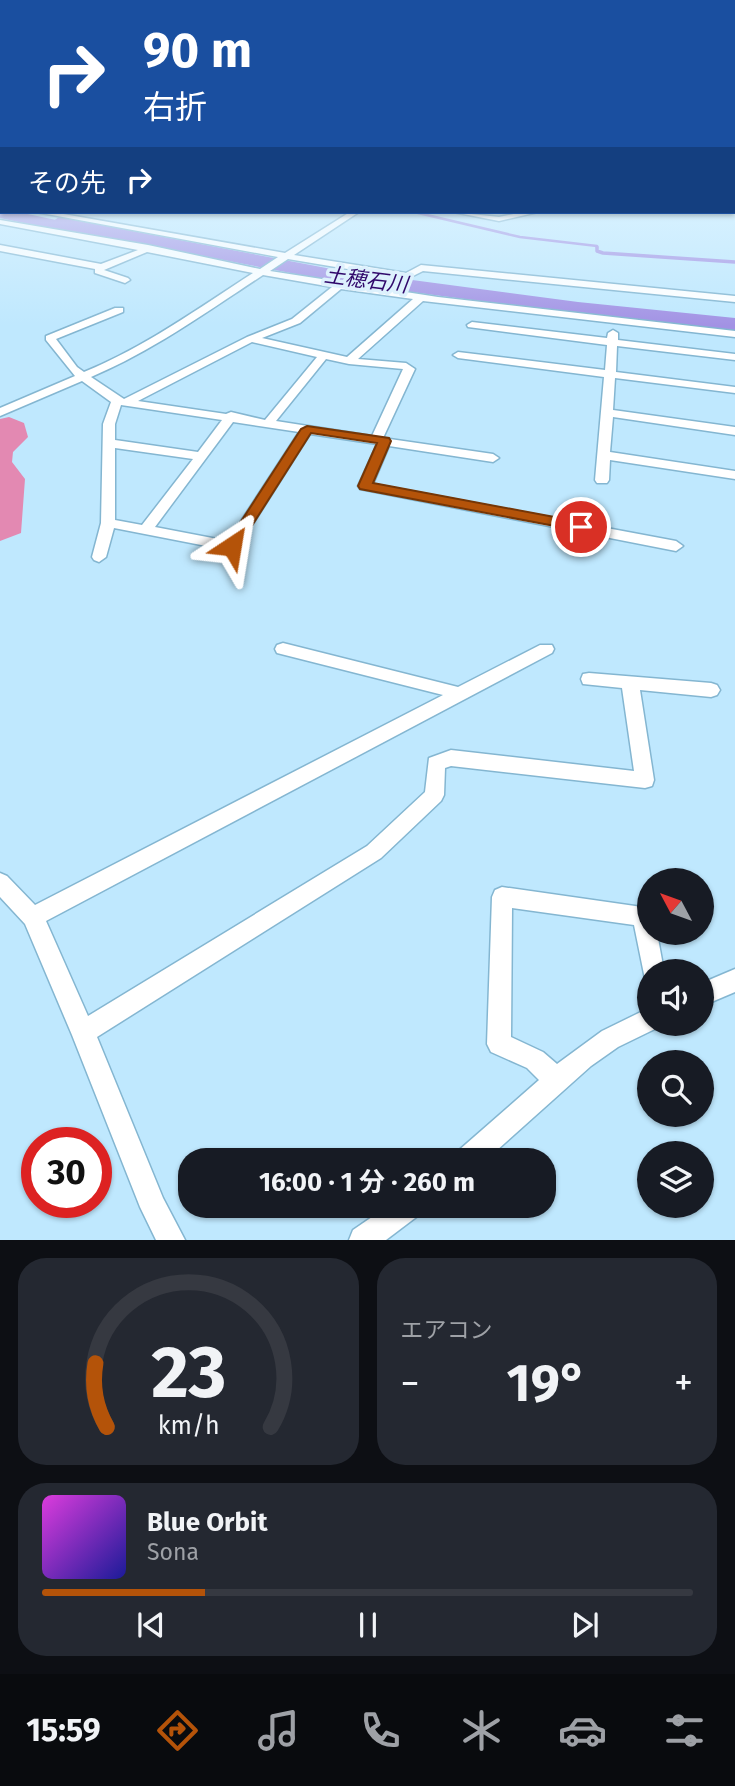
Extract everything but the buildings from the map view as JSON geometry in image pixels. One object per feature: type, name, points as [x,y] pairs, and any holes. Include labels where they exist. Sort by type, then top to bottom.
[{"type":"street","points":[[51,214],[284,258],[407,276],[421,268],[735,299]]},
{"type":"street","points":[[0,412],[83,378],[155,339],[352,214]]},
{"type":"street","points":[[467,214],[491,219],[522,214]]},
{"type":"street","points":[[0,258],[57,215]]},
{"type":"street","points":[[0,222],[35,231],[148,248],[340,285],[735,334]]},
{"type":"street","points":[[0,248],[101,267],[110,266],[148,248]]},
{"type":"street","points":[[101,267],[98,271],[125,280]]},
{"type":"street","points":[[99,557],[108,523],[108,424],[123,401],[251,339],[296,321],[340,285]]},
{"type":"street","points":[[349,361],[423,296]]},
{"type":"street","points":[[119,310],[50,338],[83,378],[123,401],[493,458]]},
{"type":"street","points":[[602,480],[614,321]]},
{"type":"street","points":[[472,325],[735,357]]},
{"type":"street","points":[[251,339],[349,361],[406,366],[409,369],[380,440],[365,486],[676,546]]},
{"type":"street","points":[[458,355],[735,390]]},
{"type":"street","points":[[269,422],[323,356]]},
{"type":"street","points":[[608,413],[735,431]]},
{"type":"street","points":[[146,530],[231,416]]},
{"type":"street","points":[[108,523],[232,546],[307,429]]},
{"type":"street","points":[[108,443],[200,456]]},
{"type":"street","points":[[604,456],[735,475]]},
{"type":"street","points":[[283,649],[443,688],[459,695]]},
{"type":"street","points":[[33,918],[547,649]]},
{"type":"street","points":[[589,679],[711,690]]},
{"type":"street","points":[[83,1032],[374,852],[434,795],[436,763],[451,758],[645,779],[630,682]]},
{"type":"street","points":[[0,883],[33,918],[83,1032],[153,1207],[172,1240]]},
{"type":"street","points":[[556,1080],[535,1060],[499,1044],[502,897],[643,916],[651,959]]},
{"type":"street","points":[[714,989],[735,979]]},
{"type":"street","points":[[480,1148],[556,1080],[610,1039],[637,1026]]},
{"type":"street","points":[[363,1240],[393,1218]]},
{"type":"shaded area","points":[[9,417],[24,423],[28,437],[13,452],[12,462],[25,479],[21,533],[0,541],[0,419]]},
{"type":"water","points":[[59,217],[337,270],[578,302],[735,318],[735,331],[343,283],[46,226]]},
{"type":"waterway","name":"土穂石川","points":[[5,214],[93,233]]},
{"type":"waterway","points":[[422,214],[520,237],[597,246],[597,251],[603,253],[735,262]]},
{"type":"route","points":[[232,546],[307,429],[385,441],[365,486],[581,527]]}]
